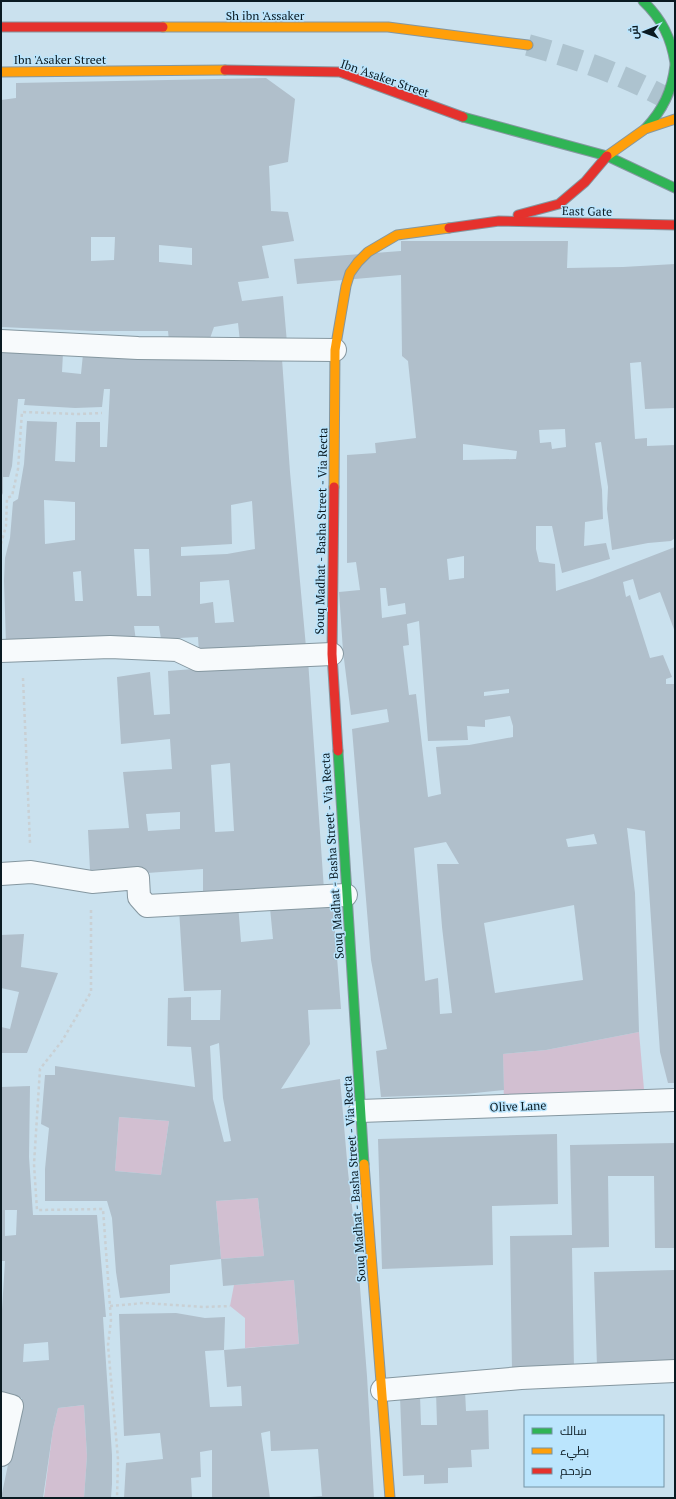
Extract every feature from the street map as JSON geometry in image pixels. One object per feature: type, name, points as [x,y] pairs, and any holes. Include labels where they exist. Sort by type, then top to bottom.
[{"type":"street","points":[[643,1],[656,13],[666,28],[673,46],[675,64],[673,82],[667,100],[658,116],[645,129]]},
{"type":"street","name":"Sh ibn 'Assaker","points":[[1,27],[388,27],[528,45]]},
{"type":"street","name":"Ibn 'Asaker Street","points":[[1,72],[220,70],[340,72],[453,114],[607,156],[675,188]]},
{"type":"street","points":[[645,129],[675,119]]},
{"type":"street","name":"East Gate","points":[[499,221],[559,204],[585,182],[607,156],[645,129]]},
{"type":"street","name":"East Gate","points":[[397,235],[499,221],[675,225]]},
{"type":"street","name":"Souq Madhat - Basha Street - Via Recta","points":[[390,1498],[360,1112],[332,654],[335,350],[346,286],[350,273],[368,252],[397,235]]},
{"type":"street","points":[[1,341],[138,348],[335,350]]},
{"type":"street","points":[[11,650],[110,647],[177,650],[198,660],[332,654]]},
{"type":"street","points":[[1,874],[31,872],[92,882],[138,878],[139,897],[147,906],[346,895]]},
{"type":"street","name":"Olive Lane","points":[[360,1112],[675,1100]]},
{"type":"street","points":[[382,1390],[521,1378],[675,1371]]},
{"type":"street","points":[[1,1403],[12,1406],[1,1455]]},
{"type":"path","points":[[1,544],[6,526],[6,498],[12,496],[18,469],[22,412],[77,414],[102,413]]},
{"type":"path","points":[[11,650],[31,872]]},
{"type":"path","points":[[92,882],[91,992],[62,1041],[40,1069],[34,1164],[37,1210],[103,1209],[111,1320],[108,1345],[118,1459],[117,1498]]},
{"type":"path","points":[[110,1306],[144,1303],[204,1307],[230,1306]]},
{"type":"shaded area","points":[[639,1032],[645,1101],[504,1106],[503,1054],[546,1050]]},
{"type":"shaded area","points":[[119,1117],[169,1121],[161,1175],[115,1171]]},
{"type":"shaded area","points":[[258,1198],[264,1256],[221,1259],[216,1201]]},
{"type":"shaded area","points":[[294,1280],[299,1344],[245,1348],[245,1318],[230,1306],[234,1285]]},
{"type":"shaded area","points":[[84,1405],[87,1456],[84,1498],[44,1497],[53,1429],[58,1408]]},
{"type":"building","points":[[266,78],[295,99],[288,162],[269,166],[271,211],[288,212],[294,241],[262,246],[269,278],[238,282],[242,301],[283,296],[287,343],[240,342],[238,323],[214,327],[209,341],[169,341],[168,331],[92,331],[1,327],[1,100],[16,98],[16,83]],"holes":[[[91,237],[115,237],[114,260],[91,261]],[[159,245],[192,248],[192,265],[159,262]]]},
{"type":"building","points":[[401,241],[568,241],[567,268],[675,264],[675,408],[645,409],[641,362],[630,363],[635,439],[647,438],[647,446],[675,445],[675,538],[671,541],[648,543],[612,550],[607,509],[608,487],[601,442],[595,443],[602,490],[603,519],[585,522],[584,546],[606,543],[610,559],[562,573],[552,526],[536,526],[536,549],[539,562],[555,564],[556,591],[592,579],[675,547],[675,632],[660,592],[639,600],[633,579],[623,582],[626,597],[630,595],[650,658],[663,655],[672,677],[666,679],[666,684],[675,684],[675,1083],[668,1083],[660,1052],[645,831],[627,828],[635,893],[639,1032],[546,1050],[503,1054],[504,1090],[465,1094],[381,1097],[376,1051],[387,1049],[371,960],[352,729],[389,722],[387,709],[351,715],[343,651],[339,592],[360,590],[356,562],[347,563],[347,455],[376,453],[375,443],[416,438],[408,361],[402,356],[401,275],[297,284],[294,259],[401,251]],"holes":[[[565,429],[566,447],[552,449],[551,442],[540,443],[539,430]],[[463,444],[517,451],[516,459],[463,460]],[[464,556],[464,578],[449,580],[447,559]],[[380,588],[386,588],[388,606],[405,603],[406,614],[382,618]],[[419,621],[428,741],[468,740],[467,726],[485,727],[485,720],[510,716],[513,726],[513,737],[469,745],[436,747],[441,794],[428,797],[416,694],[409,695],[403,646],[409,645],[407,624]],[[509,689],[509,693],[484,696],[484,692]],[[594,834],[597,844],[568,847],[566,839]],[[446,842],[459,864],[437,864],[442,927],[452,1013],[440,1014],[438,978],[425,981],[414,848]],[[574,905],[583,980],[495,993],[484,923]]]},
{"type":"building","points":[[1,348],[63,353],[62,372],[81,374],[83,354],[282,359],[290,472],[306,647],[199,653],[198,637],[161,639],[159,626],[134,626],[136,641],[6,644],[4,581],[5,558],[10,538],[13,502],[18,499],[24,464],[27,421],[57,422],[55,461],[75,462],[76,422],[100,422],[100,447],[107,447],[110,389],[104,389],[102,407],[75,408],[24,405],[25,399],[18,399],[12,466],[9,477],[3,477],[3,493],[1,497]],"holes":[[[44,500],[75,502],[75,540],[45,544]],[[252,501],[255,549],[227,554],[181,556],[181,547],[232,544],[231,505]],[[134,549],[149,549],[151,596],[137,596]],[[81,571],[83,601],[75,601],[73,572]],[[229,580],[234,622],[215,623],[213,602],[200,604],[200,582]]]},
{"type":"building","points":[[308,660],[324,890],[203,897],[203,869],[133,874],[133,868],[90,870],[88,830],[129,828],[123,772],[172,769],[170,739],[121,744],[117,677],[150,672],[154,715],[170,714],[168,671]],"holes":[[[230,763],[234,831],[215,832],[211,765]],[[180,812],[180,829],[148,831],[146,814]]]},
{"type":"building","points":[[238,904],[241,942],[273,939],[270,908],[333,905],[341,1009],[308,1010],[310,1044],[281,1089],[340,1079],[348,1172],[357,1249],[367,1376],[374,1498],[310,1498],[322,1496],[318,1449],[271,1451],[270,1431],[261,1433],[270,1498],[212,1498],[212,1450],[200,1452],[201,1477],[191,1478],[192,1498],[124,1498],[126,1463],[163,1459],[160,1433],[124,1436],[119,1314],[176,1313],[205,1318],[225,1317],[224,1350],[299,1344],[294,1280],[223,1286],[221,1259],[170,1265],[170,1293],[120,1298],[116,1272],[112,1218],[107,1201],[45,1201],[45,1169],[49,1128],[41,1124],[45,1075],[55,1075],[55,1066],[195,1087],[191,1047],[167,1046],[168,998],[191,997],[191,1020],[220,1020],[221,990],[184,991],[179,909]],"holes":[[[219,1043],[223,1098],[231,1141],[224,1142],[213,1099],[210,1046]],[[119,1117],[169,1121],[161,1175],[115,1171]],[[258,1198],[264,1256],[221,1259],[216,1201]],[[224,1350],[227,1387],[241,1386],[242,1406],[210,1407],[205,1351]]]},
{"type":"building","points":[[24,934],[21,967],[58,973],[27,1053],[1,1053],[1,1027],[10,1029],[19,992],[1,988],[1,935]]},
{"type":"building","points":[[30,1086],[29,1157],[33,1215],[97,1215],[106,1317],[103,1317],[112,1455],[111,1498],[84,1498],[87,1456],[84,1405],[58,1408],[53,1429],[43,1498],[1,1498],[22,1398],[1,1395],[1,1326],[5,1261],[1,1261],[1,1087]],"holes":[[[5,1210],[17,1210],[16,1235],[5,1236]],[[48,1342],[49,1360],[23,1362],[24,1344]]]},
{"type":"building","points":[[557,1134],[558,1204],[492,1206],[493,1265],[382,1269],[378,1139]]},
{"type":"building","points":[[675,1143],[675,1248],[655,1248],[654,1176],[608,1176],[609,1247],[572,1248],[574,1369],[512,1370],[510,1236],[572,1235],[570,1145]]},
{"type":"building","points":[[675,1270],[675,1364],[597,1366],[594,1272]]},
{"type":"building","points":[[465,1390],[466,1411],[488,1410],[489,1449],[471,1450],[472,1467],[448,1468],[448,1483],[424,1484],[424,1475],[403,1476],[400,1396],[420,1395],[421,1425],[437,1425],[436,1391]]},
{"type":"tunnel","points":[[528,45],[566,56],[621,76],[675,103]]},
{"type":"traffic: fast","points":[[643,1],[665,29],[671,45],[675,63]]},
{"type":"traffic: fast","points":[[645,129],[657,115],[666,100],[672,83],[675,65]]},
{"type":"traffic: fast","points":[[463,117],[607,156],[675,188]]},
{"type":"traffic: fast","points":[[338,751],[364,1164]]},
{"type":"traffic: slow","points":[[163,27],[388,27],[528,45]]},
{"type":"traffic: slow","points":[[1,72],[225,70]]},
{"type":"traffic: slow","points":[[607,156],[645,129],[675,119]]},
{"type":"traffic: slow","points":[[334,487],[335,350],[346,286],[350,273],[368,252],[397,235],[449,228]]},
{"type":"traffic: slow","points":[[364,1164],[390,1498]]},
{"type":"traffic: jam","points":[[1,27],[163,27]]},
{"type":"traffic: jam","points":[[225,70],[340,72],[463,117]]},
{"type":"traffic: jam","points":[[518,215],[559,204],[585,182],[607,156]]},
{"type":"traffic: jam","points":[[449,228],[499,221],[675,225]]},
{"type":"traffic: jam","points":[[334,487],[332,654],[338,751]]}]
